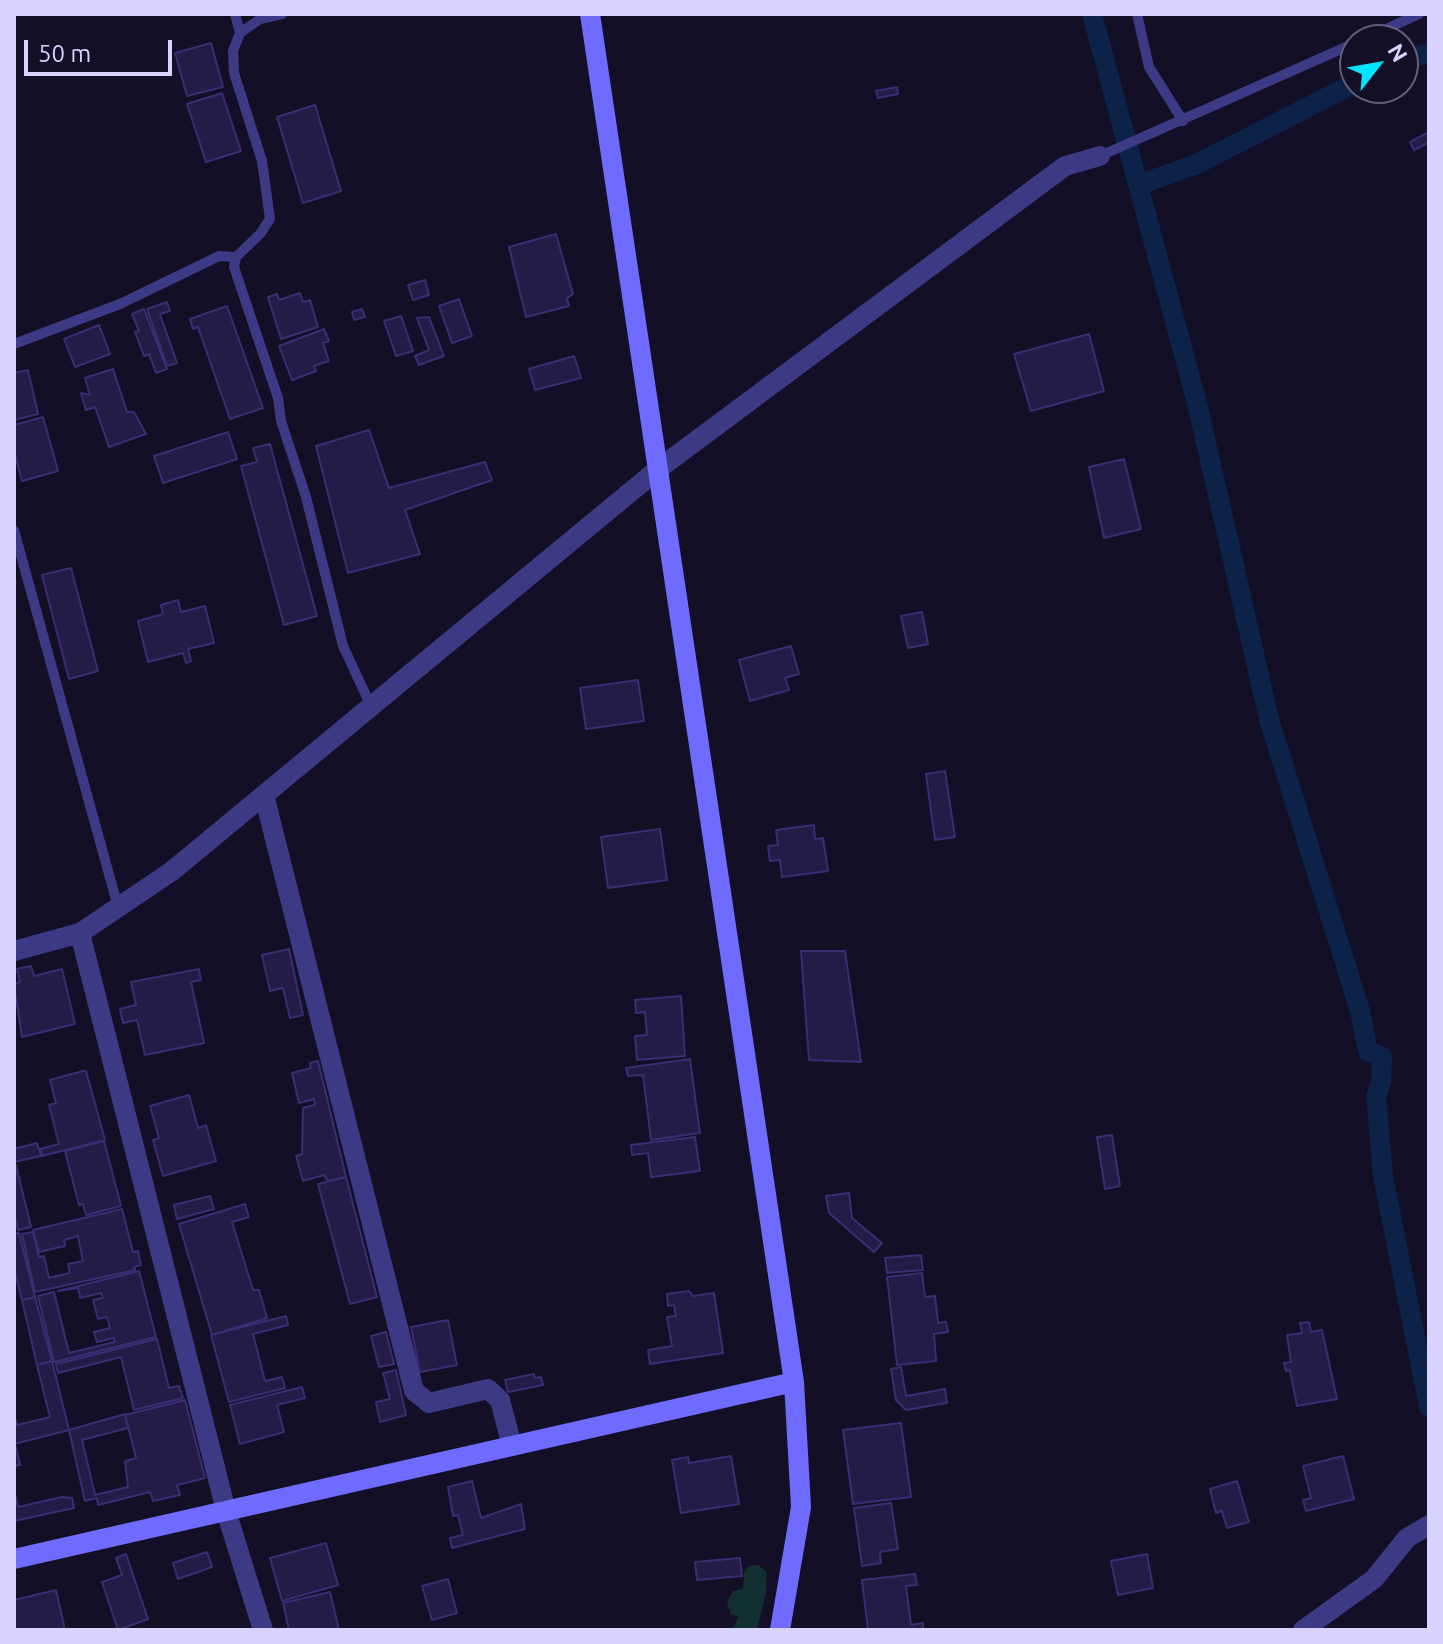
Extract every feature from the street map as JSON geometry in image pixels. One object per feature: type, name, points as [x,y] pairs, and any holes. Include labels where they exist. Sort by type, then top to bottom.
[{"type":"street","points":[[590,14],[794,1382],[801,1507],[780,1630]]},
{"type":"street","points":[[14,951],[80,933],[172,871],[657,470],[1065,166],[1100,156]]},
{"type":"street","points":[[264,795],[414,1391],[429,1403],[488,1389],[500,1400],[512,1446]]},
{"type":"street","points":[[80,933],[226,1511],[263,1630]]},
{"type":"street","points":[[14,1559],[794,1382]]},
{"type":"street","points":[[1303,1630],[1374,1579],[1407,1538],[1426,1526]]},
{"type":"lane","points":[[235,14],[240,33]]},
{"type":"lane","points":[[282,14],[260,19],[240,33],[233,51],[234,73],[262,161],[270,219],[260,234],[236,257],[234,267],[278,398],[281,421],[306,497],[343,646],[371,706]]},
{"type":"lane","points":[[1137,14],[1149,67],[1180,123]]},
{"type":"lane","points":[[1397,24],[1419,14]]},
{"type":"lane","points":[[1100,156],[1339,50]]},
{"type":"lane","points":[[14,344],[120,304],[219,256],[236,257]]},
{"type":"lane","points":[[14,530],[118,907]]},
{"type":"green space","points":[[758,1565],[767,1572],[766,1592],[757,1630],[732,1630],[739,1616],[731,1615],[727,1602],[733,1591],[743,1589],[744,1573],[749,1566]]},
{"type":"building","points":[[211,43],[223,87],[187,96],[175,53]]},
{"type":"building","points":[[897,87],[898,94],[878,98],[876,91]]},
{"type":"building","points":[[222,93],[241,151],[206,162],[187,104]]},
{"type":"building","points":[[315,105],[341,191],[303,203],[277,117]]},
{"type":"building","points":[[1429,132],[1429,146],[1428,143],[1414,150],[1410,142]]},
{"type":"building","points":[[556,234],[573,294],[567,298],[569,306],[526,317],[509,247]]},
{"type":"building","points":[[425,280],[429,295],[413,300],[408,285]]},
{"type":"building","points":[[300,293],[303,302],[310,300],[318,327],[281,339],[268,297],[277,294],[279,300]]},
{"type":"building","points":[[459,299],[472,336],[452,343],[439,306]]},
{"type":"building","points":[[167,302],[170,311],[160,314],[177,363],[167,366],[147,309]]},
{"type":"building","points":[[227,306],[263,408],[230,419],[198,327],[193,329],[190,319]]},
{"type":"building","points":[[144,309],[167,369],[156,373],[149,354],[144,356],[135,332],[139,331],[132,314]]},
{"type":"building","points":[[362,309],[365,317],[354,320],[352,312]]},
{"type":"building","points":[[401,316],[413,351],[396,356],[384,321]]},
{"type":"building","points":[[429,317],[444,356],[419,365],[415,356],[429,350],[417,318]]},
{"type":"building","points":[[99,325],[110,354],[75,367],[64,339]]},
{"type":"building","points":[[324,329],[329,341],[323,343],[329,361],[314,366],[316,371],[292,380],[279,346]]},
{"type":"building","points":[[1089,334],[1104,391],[1031,411],[1014,354]]},
{"type":"building","points":[[574,356],[581,378],[535,390],[529,369]]},
{"type":"building","points":[[113,369],[127,412],[134,412],[146,434],[109,447],[95,407],[86,410],[81,393],[90,395],[85,378]]},
{"type":"building","points":[[28,370],[38,414],[14,420],[14,373]]},
{"type":"building","points":[[43,417],[58,471],[22,481],[14,451],[14,425]]},
{"type":"building","points":[[369,430],[389,488],[485,462],[492,480],[405,510],[420,554],[348,573],[316,446]]},
{"type":"building","points":[[228,432],[237,459],[163,483],[154,456]]},
{"type":"building","points":[[270,444],[317,616],[284,625],[241,466],[257,462],[253,448]]},
{"type":"building","points":[[1124,459],[1141,529],[1104,538],[1089,467]]},
{"type":"building","points":[[71,568],[98,671],[69,679],[42,575]]},
{"type":"building","points":[[178,600],[181,612],[205,606],[214,643],[188,649],[191,661],[186,663],[183,653],[148,662],[138,621],[163,614],[161,605]]},
{"type":"building","points":[[922,612],[928,644],[908,648],[901,616]]},
{"type":"building","points":[[791,646],[799,674],[785,678],[789,690],[750,701],[739,660]]},
{"type":"building","points":[[638,680],[644,721],[586,729],[580,688]]},
{"type":"building","points":[[945,771],[955,837],[935,840],[926,774]]},
{"type":"building","points":[[814,825],[815,839],[823,838],[828,871],[782,877],[780,860],[770,861],[768,846],[778,845],[776,830]]},
{"type":"building","points":[[660,829],[667,880],[608,888],[601,837]]},
{"type":"building","points":[[289,949],[303,1015],[290,1018],[283,988],[270,991],[262,955]]},
{"type":"building","points":[[801,951],[845,951],[861,1062],[809,1060]]},
{"type":"building","points":[[31,966],[34,976],[62,969],[75,1024],[22,1037],[14,984],[20,982],[17,969]]},
{"type":"building","points":[[199,969],[201,980],[191,982],[204,1043],[145,1055],[137,1020],[123,1023],[120,1009],[136,1005],[131,982]]},
{"type":"building","points":[[681,996],[685,1056],[637,1060],[635,1036],[647,1035],[645,1012],[636,1013],[635,1000]]},
{"type":"building","points":[[690,1059],[700,1133],[651,1140],[643,1075],[628,1076],[626,1068]]},
{"type":"building","points":[[318,1061],[346,1177],[328,1181],[324,1175],[303,1181],[296,1156],[302,1154],[303,1108],[315,1105],[314,1099],[299,1103],[292,1073],[311,1068],[310,1063]]},
{"type":"building","points":[[86,1071],[105,1140],[42,1156],[40,1149],[59,1144],[49,1105],[56,1103],[50,1080]]},
{"type":"building","points":[[189,1095],[198,1128],[206,1125],[216,1161],[163,1176],[153,1140],[159,1138],[150,1106]]},
{"type":"building","points":[[1112,1135],[1120,1186],[1105,1189],[1097,1137]]},
{"type":"building","points":[[695,1137],[700,1171],[651,1177],[648,1153],[632,1155],[631,1145]]},
{"type":"building","points":[[104,1141],[121,1206],[86,1215],[83,1204],[79,1205],[65,1151]]},
{"type":"building","points":[[37,1143],[41,1156],[14,1162],[14,1149]]},
{"type":"building","points":[[16,1165],[31,1227],[18,1230],[14,1213]]},
{"type":"building","points":[[346,1177],[377,1297],[350,1304],[318,1184]]},
{"type":"building","points":[[849,1193],[852,1218],[882,1243],[874,1252],[829,1213],[826,1196]]},
{"type":"building","points":[[210,1196],[214,1209],[177,1219],[174,1205]]},
{"type":"building","points":[[245,1204],[249,1217],[232,1222],[253,1290],[259,1290],[267,1318],[212,1335],[179,1224]]},
{"type":"building","points":[[122,1209],[133,1252],[138,1251],[141,1265],[134,1267],[135,1270],[35,1292],[22,1234],[33,1232],[39,1257],[44,1256],[49,1278],[70,1273],[68,1264],[83,1261],[78,1236],[64,1240],[65,1246],[39,1252],[33,1230]]},
{"type":"building","points":[[19,1233],[35,1297],[22,1300],[14,1268],[14,1234]]},
{"type":"building","points":[[921,1255],[923,1270],[887,1273],[885,1258]]},
{"type":"building","points":[[139,1271],[156,1337],[54,1362],[38,1296],[54,1292],[69,1353],[115,1342],[114,1338],[97,1342],[94,1332],[110,1328],[107,1317],[98,1319],[93,1300],[103,1298],[101,1293],[80,1298],[78,1288],[58,1291]]},
{"type":"building","points":[[922,1273],[925,1297],[935,1296],[938,1323],[946,1322],[948,1332],[934,1334],[936,1361],[897,1365],[887,1277]]},
{"type":"building","points":[[689,1291],[693,1296],[714,1293],[723,1353],[650,1364],[648,1350],[672,1346],[667,1317],[676,1316],[674,1305],[668,1306],[667,1294]]},
{"type":"building","points":[[35,1297],[52,1361],[37,1365],[22,1300]]},
{"type":"building","points":[[286,1316],[288,1325],[253,1334],[265,1381],[282,1377],[285,1388],[229,1402],[211,1335]]},
{"type":"building","points":[[448,1320],[457,1365],[420,1372],[411,1327]]},
{"type":"building","points":[[1309,1322],[1311,1332],[1322,1330],[1337,1399],[1297,1406],[1290,1370],[1286,1371],[1284,1363],[1291,1362],[1287,1335],[1302,1333],[1300,1323]]},
{"type":"building","points":[[386,1332],[394,1364],[379,1367],[371,1336]]},
{"type":"building","points":[[157,1339],[169,1388],[179,1386],[183,1398],[134,1410],[121,1357],[58,1373],[56,1364]]},
{"type":"building","points":[[52,1361],[69,1430],[14,1444],[14,1414],[17,1425],[50,1417],[37,1365]]},
{"type":"building","points":[[901,1367],[906,1396],[945,1389],[947,1403],[906,1410],[896,1400],[891,1369]]},
{"type":"building","points":[[396,1370],[406,1415],[380,1422],[376,1402],[390,1399],[383,1373]]},
{"type":"building","points":[[534,1374],[535,1378],[541,1377],[543,1385],[508,1392],[505,1380]]},
{"type":"building","points":[[302,1387],[305,1398],[277,1405],[284,1432],[240,1444],[230,1405]]},
{"type":"building","points":[[185,1400],[205,1478],[177,1485],[180,1495],[153,1501],[150,1492],[98,1505],[97,1498],[85,1501],[69,1430]],"holes":[[[126,1420],[136,1458],[125,1461],[128,1487],[95,1495],[82,1440],[128,1428]]]},
{"type":"building","points":[[901,1423],[911,1497],[853,1504],[843,1430]]},
{"type":"building","points":[[14,1448],[20,1465],[14,1466]]},
{"type":"building","points":[[731,1456],[739,1504],[681,1513],[672,1460],[688,1457],[689,1463]]},
{"type":"building","points":[[1343,1456],[1354,1499],[1306,1511],[1303,1500],[1311,1498],[1303,1466]]},
{"type":"building","points":[[472,1481],[481,1518],[521,1504],[525,1529],[452,1548],[450,1538],[463,1535],[458,1515],[453,1516],[448,1487]]},
{"type":"building","points":[[1237,1481],[1249,1522],[1227,1528],[1222,1511],[1216,1513],[1210,1489]]},
{"type":"building","points":[[14,1490],[18,1507],[62,1497],[72,1498],[74,1508],[14,1521]]},
{"type":"building","points":[[891,1503],[898,1549],[880,1552],[881,1563],[862,1566],[854,1508]]},
{"type":"building","points":[[326,1543],[338,1585],[282,1601],[270,1558]]},
{"type":"building","points":[[207,1552],[212,1567],[178,1579],[173,1563]]},
{"type":"building","points":[[126,1554],[148,1619],[118,1630],[102,1582],[122,1575],[116,1558]]},
{"type":"building","points":[[1147,1554],[1153,1588],[1118,1595],[1111,1561]]},
{"type":"building","points":[[740,1558],[742,1576],[697,1580],[695,1562]]},
{"type":"building","points":[[915,1574],[917,1585],[906,1586],[911,1625],[923,1623],[923,1630],[868,1630],[862,1580]]},
{"type":"building","points":[[448,1579],[457,1613],[432,1620],[422,1586]]},
{"type":"building","points":[[56,1590],[65,1630],[14,1630],[14,1600]]},
{"type":"building","points":[[330,1592],[339,1630],[289,1630],[283,1603]]},
{"type":"waterway","points":[[1092,14],[1197,403],[1269,719],[1360,1011],[1368,1051],[1382,1057],[1381,1082],[1376,1096],[1383,1176],[1429,1407]]},
{"type":"waterway","points":[[1419,56],[1429,53]]},
{"type":"waterway","points":[[1138,185],[1197,164],[1339,91]]}]
